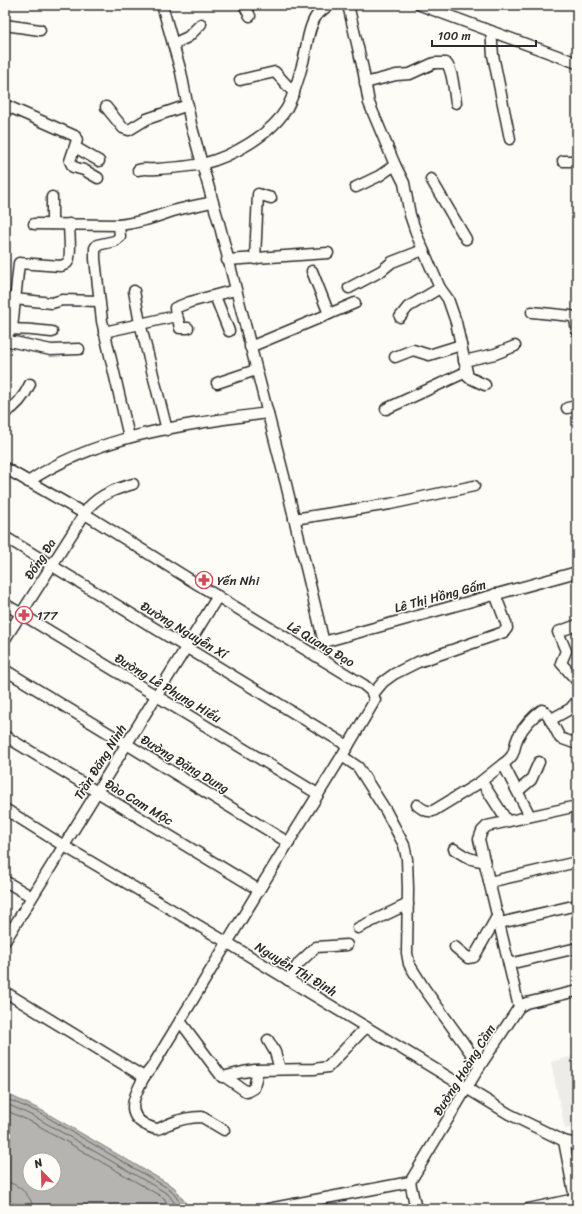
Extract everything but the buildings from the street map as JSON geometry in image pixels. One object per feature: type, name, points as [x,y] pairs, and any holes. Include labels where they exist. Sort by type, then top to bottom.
[{"type":"street","points":[[162,5],[181,72],[202,164],[268,413],[324,643],[316,655]]},
{"type":"street","points":[[244,5],[250,16]]},
{"type":"street","points":[[138,170],[146,168],[157,169],[202,164],[237,150],[263,134],[272,126],[286,108],[294,93],[314,20],[329,5]]},
{"type":"street","points":[[348,5],[363,69],[369,103],[404,183],[413,226],[440,288],[448,299],[456,322],[468,377],[485,385]]},
{"type":"street","points":[[420,5],[577,63]]},
{"type":"street","points":[[173,44],[193,33],[201,24]]},
{"type":"street","points":[[5,25],[40,30]]},
{"type":"street","points":[[491,31],[493,55],[510,139]]},
{"type":"street","points":[[365,83],[396,75],[410,74],[434,64],[446,63],[449,66],[456,103]]},
{"type":"street","points":[[240,80],[275,72],[294,93]]},
{"type":"street","points":[[5,105],[75,136],[77,140],[70,165],[84,170],[98,178]]},
{"type":"street","points":[[106,108],[123,128],[129,130],[147,119],[188,105]]},
{"type":"street","points":[[75,147],[99,162]]},
{"type":"street","points":[[563,161],[577,161]]},
{"type":"street","points":[[356,187],[379,176],[395,165]]},
{"type":"street","points":[[431,179],[466,239]]},
{"type":"street","points":[[255,259],[258,194],[272,198]]},
{"type":"street","points":[[52,197],[52,224]]},
{"type":"street","points":[[34,224],[119,225],[140,222],[174,211],[212,202]]},
{"type":"street","points":[[69,224],[69,255],[67,263],[61,266],[19,263],[10,298],[9,329],[7,338],[10,341],[51,350],[80,350]]},
{"type":"street","points":[[119,225],[120,234],[118,239],[96,246],[95,259],[104,332],[129,437]]},
{"type":"street","points":[[349,288],[381,271],[392,262],[423,250]]},
{"type":"street","points":[[228,260],[328,253]]},
{"type":"street","points":[[312,271],[329,314]]},
{"type":"street","points":[[400,317],[408,307],[440,288]]},
{"type":"street","points":[[188,328],[180,328],[175,308],[190,302],[235,290]]},
{"type":"street","points":[[134,292],[140,324],[167,430]]},
{"type":"street","points":[[215,296],[229,331]]},
{"type":"street","points":[[10,298],[52,303],[62,300],[99,301]]},
{"type":"street","points":[[250,346],[355,303]]},
{"type":"street","points":[[532,312],[571,316],[575,319],[577,331]]},
{"type":"street","points":[[104,332],[176,316]]},
{"type":"street","points":[[9,329],[52,332]]},
{"type":"street","points":[[395,357],[413,350],[429,355],[461,345]]},
{"type":"street","points":[[464,361],[488,356],[515,346]]},
{"type":"street","points":[[217,383],[256,370]]},
{"type":"street","points":[[386,408],[466,372]]},
{"type":"street","points":[[5,414],[18,404],[24,397],[30,384]]},
{"type":"street","points":[[28,482],[46,470],[61,463],[129,437],[204,422],[268,413]]},
{"type":"street","name":"Lê Quang Đạo","points":[[5,468],[85,514],[189,579],[316,655],[364,685],[373,694]]},
{"type":"street","name":"Đống Đa","points":[[5,639],[51,565],[95,500],[103,495],[133,484]]},
{"type":"street","points":[[294,519],[390,504],[474,486]]},
{"type":"street","name":"Đường Nguyễn Xí","points":[[5,537],[348,746]]},
{"type":"street","name":"Lê Thị Hồng Gấm","points":[[324,643],[421,614],[577,572]]},
{"type":"street","points":[[224,1130],[202,1117],[170,1123],[154,1129],[141,1122],[136,1117],[133,1104],[134,1097],[144,1077],[152,1067],[374,703],[375,700],[373,694],[383,682],[394,674],[418,662],[504,632],[507,628],[506,623],[495,594]]},
{"type":"street","name":"Trần Đăng Ninh","points":[[5,941],[218,596]]},
{"type":"street","name":"Đường Lê Phụng Hiểu","points":[[5,604],[318,794]]},
{"type":"street","points":[[577,626],[558,632],[566,651],[561,663],[577,681]]},
{"type":"street","name":"Đường Đặng Dung","points":[[5,670],[289,843]]},
{"type":"street","points":[[550,720],[570,709],[577,701]]},
{"type":"street","points":[[417,805],[429,812],[433,811],[482,782],[512,756],[519,736],[542,710],[545,712],[560,738],[574,743]]},
{"type":"street","name":"Đào Cam Mộc","points":[[5,736],[259,890]]},
{"type":"street","points":[[342,756],[358,767],[386,811],[404,844],[407,859],[408,889],[407,953],[412,970],[480,1066]]},
{"type":"street","points":[[518,791],[531,780],[539,762]]},
{"type":"street","points":[[503,764],[530,816]]},
{"type":"street","points":[[482,782],[507,821]]},
{"type":"street","points":[[577,806],[507,821],[484,828],[479,839],[519,1007],[526,1003],[577,991]]},
{"type":"street","name":"Nguyễn Thị Định","points":[[5,809],[509,1114],[564,1141],[577,1144]]},
{"type":"street","points":[[454,849],[470,859],[484,861]]},
{"type":"street","points":[[489,882],[577,862]]},
{"type":"street","points":[[5,881],[32,897]]},
{"type":"street","points":[[358,928],[408,904]]},
{"type":"street","points":[[455,948],[468,958],[474,957],[499,919],[577,905]]},
{"type":"street","points":[[288,980],[299,962],[316,947],[347,945]]},
{"type":"street","points":[[509,964],[577,948]]},
{"type":"street","points":[[5,992],[144,1077]]},
{"type":"street","name":"Đường Hoàng Cầm","points":[[410,1182],[480,1066],[519,1007]]},
{"type":"street","points":[[180,1021],[222,1077],[225,1077],[247,1092],[254,1088],[258,1070]]},
{"type":"street","points":[[225,1077],[258,1070],[314,1069],[328,1067],[366,1027]]},
{"type":"street","points":[[268,1040],[278,1058],[280,1069]]},
{"type":"street","points":[[528,1209],[576,1204],[564,1141]]},
{"type":"street","points":[[268,1209],[410,1182],[416,1209]]},
{"type":"shaded area","points":[[577,1055],[577,1126],[565,1129],[551,1062]]},
{"type":"water","points":[[5,1093],[41,1110],[174,1187],[190,1209],[20,1209],[5,1196]]},
{"type":"place","name":"Yến Nhi","points":[[204,580]]},
{"type":"place","name":"177","points":[[24,615]]}]
